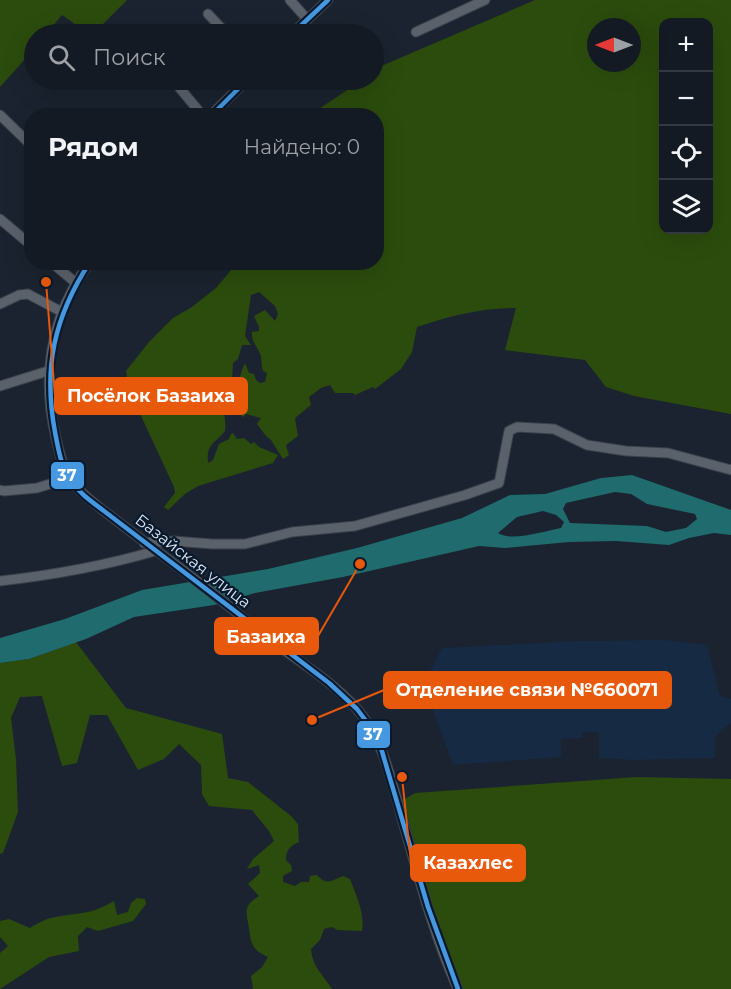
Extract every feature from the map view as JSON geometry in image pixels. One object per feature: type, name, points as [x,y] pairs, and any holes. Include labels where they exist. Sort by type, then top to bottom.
[{"type":"street","points":[[290,0],[307,19]]},
{"type":"street","points":[[302,24],[328,0]]},
{"type":"street","points":[[416,32],[484,0]]},
{"type":"street","points":[[208,14],[218,24]]},
{"type":"street","points":[[181,90],[196,108]]},
{"type":"street","points":[[218,108],[237,90]]},
{"type":"street","points":[[0,115],[24,138]]},
{"type":"street","points":[[0,219],[24,239]]},
{"type":"street","points":[[60,270],[76,284]]},
{"type":"street","name":"Базайская улица","points":[[85,270],[62,312],[51,347],[48,370],[53,426],[60,456],[69,478],[82,493],[144,543],[326,679],[357,710],[374,734],[387,768],[444,959],[458,989]]},
{"type":"street","points":[[0,304],[19,295],[28,294],[62,312]]},
{"type":"street","points":[[0,386],[48,370]]},
{"type":"street","points":[[144,543],[174,541],[245,544],[292,532],[355,526],[465,495],[499,483],[509,431],[517,427],[554,429],[587,445],[626,452],[668,453],[731,470]]},
{"type":"street","points":[[0,490],[37,488],[69,478]]},
{"type":"street","points":[[0,581],[60,574],[155,551]]},
{"type":"shaded area","points":[[632,475],[731,510],[731,535],[714,533],[669,545],[616,541],[569,542],[505,548],[479,546],[343,577],[255,593],[214,605],[134,617],[86,639],[29,659],[0,663],[0,638],[65,619],[142,590],[268,569],[357,548],[462,518],[510,495],[545,494],[601,478]],"holes":[[[615,492],[631,494],[647,504],[695,514],[697,519],[686,528],[666,532],[647,526],[570,523],[563,509],[566,503]],[[543,511],[556,515],[564,522],[561,528],[519,536],[498,533],[517,517]]]},
{"type":"shaded area","points":[[665,640],[707,645],[720,696],[731,699],[731,723],[715,737],[715,758],[632,760],[599,758],[599,732],[582,732],[582,738],[561,739],[561,757],[453,765],[425,688],[429,673],[442,648],[579,641]]},
{"type":"green space","points":[[0,0],[127,0],[103,24],[75,24],[62,15],[54,24],[24,24],[24,60],[0,87]]},
{"type":"green space","points":[[535,0],[731,0],[731,414],[634,396],[606,387],[585,360],[505,350],[516,308],[478,311],[417,327],[412,352],[401,369],[375,389],[373,387],[355,395],[335,393],[330,385],[321,388],[309,397],[311,405],[295,418],[298,436],[286,445],[289,455],[283,459],[257,424],[261,418],[246,414],[243,417],[239,407],[224,401],[225,431],[208,451],[208,463],[213,460],[219,444],[229,439],[233,433],[237,439],[244,438],[251,444],[254,442],[259,447],[278,455],[273,463],[198,486],[185,494],[168,510],[164,507],[175,493],[174,487],[130,392],[126,371],[149,342],[173,318],[192,307],[216,288],[231,270],[384,270],[384,108],[320,108],[347,90],[384,90],[384,65]],"holes":[[[259,292],[275,306],[278,314],[275,321],[265,310],[254,316],[259,331],[252,332],[253,339],[261,356],[263,371],[267,373],[265,382],[260,383],[256,380],[254,374],[249,373],[245,363],[230,398],[226,392],[232,382],[233,363],[238,359],[242,345],[251,345],[245,336],[251,295]]]},
{"type":"green space","points":[[76,642],[126,708],[222,734],[228,778],[248,782],[298,824],[299,842],[289,849],[286,857],[292,871],[283,876],[283,882],[295,886],[301,882],[309,882],[310,876],[317,875],[326,881],[343,876],[350,879],[361,911],[362,931],[337,930],[332,927],[324,929],[320,940],[311,949],[316,966],[332,989],[253,989],[251,976],[262,967],[268,957],[253,946],[247,913],[250,903],[259,896],[248,884],[260,873],[259,865],[247,869],[253,859],[274,841],[252,810],[209,806],[202,794],[201,765],[179,744],[164,759],[138,770],[107,715],[90,715],[77,763],[62,766],[42,696],[20,697],[11,718],[16,759],[18,812],[3,853],[0,854],[0,663],[29,659]]},
{"type":"green space","points":[[637,777],[731,779],[731,989],[464,989],[455,974],[425,882],[403,800],[415,793]]},
{"type":"green space","points":[[137,898],[145,899],[146,904],[133,921],[98,931],[87,927],[78,936],[79,951],[49,957],[0,989],[0,953],[8,946],[0,937],[0,921],[9,919],[30,928],[60,916],[92,911],[114,901],[117,915],[128,912],[131,903]]},
{"type":"transit line","name":"37","points":[[303,24],[328,0]]},
{"type":"transit line","name":"37","points":[[219,108],[237,90]]},
{"type":"transit line","name":"37","points":[[85,270],[60,323],[51,365],[50,386],[55,432],[67,475],[90,501],[329,683],[357,709],[381,748],[428,907],[458,989]]},
{"type":"place","name":"Посёлок Базаиха","points":[[46,282]]},
{"type":"place","name":"Базаиха","points":[[360,564]]},
{"type":"place","name":"Отделение связи №660071","points":[[312,720]]},
{"type":"place","name":"Казахлес","points":[[402,777]]}]
